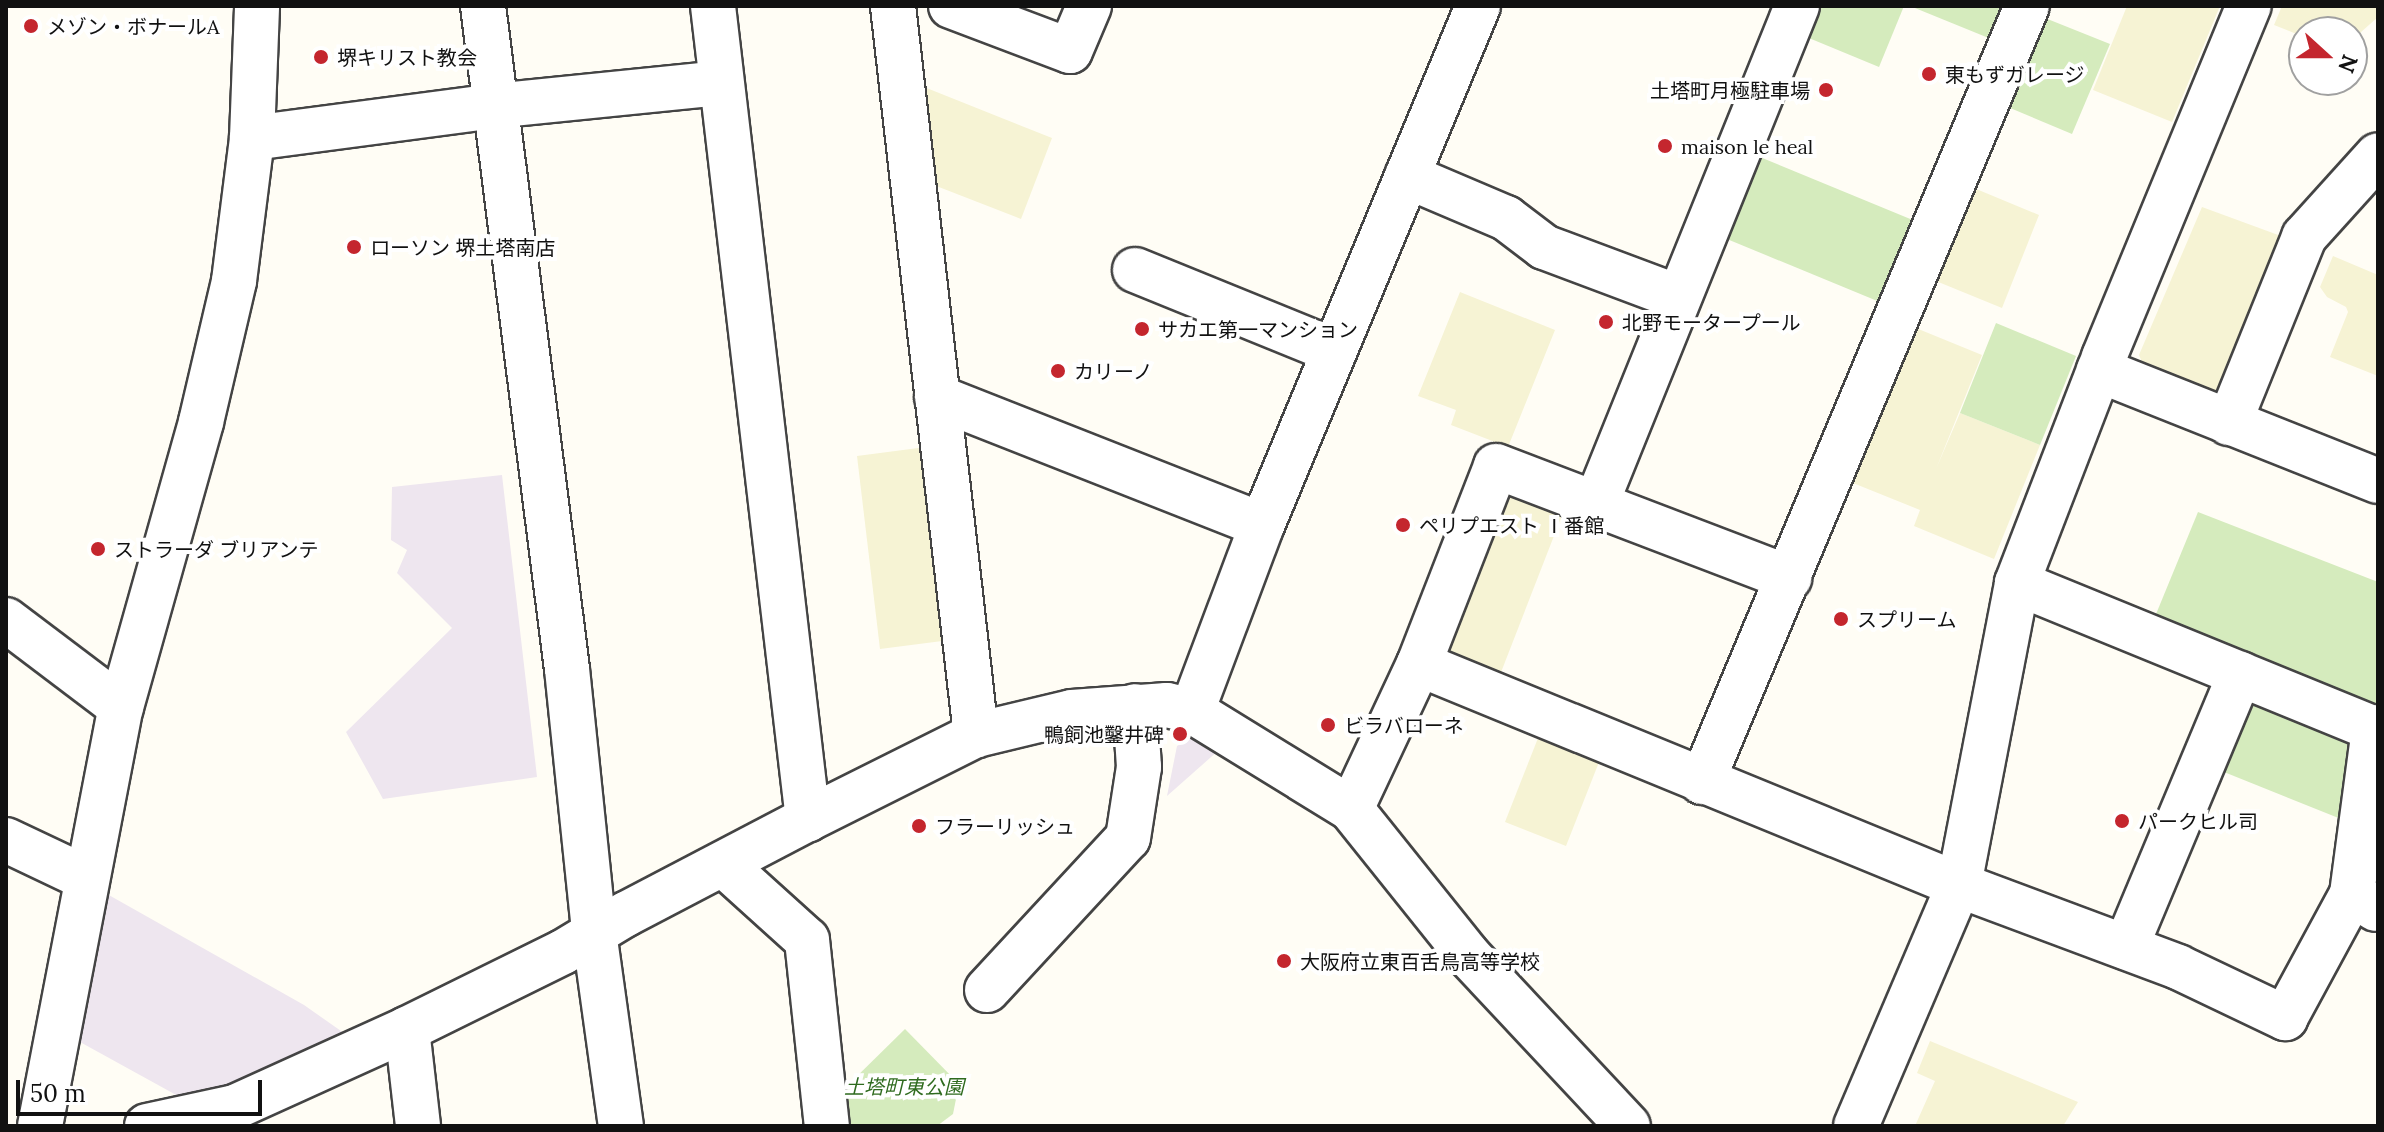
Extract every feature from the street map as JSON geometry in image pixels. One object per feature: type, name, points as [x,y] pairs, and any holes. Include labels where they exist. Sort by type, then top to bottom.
[{"type":"street","points":[[40,1126],[121,707],[201,422],[234,281],[252,138],[257,6]]},
{"type":"street","points":[[483,6],[567,669],[594,932],[621,1126]]},
{"type":"street","points":[[713,6],[808,819]]},
{"type":"street","points":[[893,6],[976,735]]},
{"type":"street","points":[[951,6],[1070,51],[1089,6]]},
{"type":"street","points":[[1192,711],[1262,525],[1478,6]]},
{"type":"street","points":[[1596,504],[1797,6]]},
{"type":"street","points":[[1702,782],[2027,6]]},
{"type":"street","points":[[1856,1126],[1959,885],[2017,583],[2099,370],[2249,6]]},
{"type":"street","points":[[252,138],[494,106],[720,83]]},
{"type":"street","points":[[1407,176],[1506,218],[1544,247],[1678,297]]},
{"type":"street","points":[[2229,423],[2304,237],[2370,176]]},
{"type":"street","points":[[1135,270],[1334,351]]},
{"type":"street","points":[[2099,370],[2378,481]]},
{"type":"street","points":[[937,397],[1262,525]]},
{"type":"street","points":[[1351,809],[1419,664],[1496,466],[1789,578]]},
{"type":"street","points":[[1419,664],[1959,885],[2178,967],[2285,1018],[2365,902],[2376,728],[2017,583]]},
{"type":"street","points":[[11,633],[121,707]]},
{"type":"street","points":[[2126,947],[2240,674]]},
{"type":"street","points":[[147,1126],[235,1107],[407,1029],[808,819],[976,735],[1072,712],[1167,705],[1192,711],[1351,809],[1468,955],[1628,1126]]},
{"type":"street","points":[[987,990],[1128,838],[1139,767],[1135,706]]},
{"type":"street","points":[[7,844],[86,878]]},
{"type":"street","points":[[723,864],[807,940],[827,1126]]},
{"type":"street","points":[[407,1029],[418,1126]]},
{"type":"shaded area","points":[[2127,6],[2220,6],[2172,122],[2093,90]]},
{"type":"shaded area","points":[[2282,6],[2378,6],[2378,17],[2368,26],[2368,16],[2288,16],[2288,31],[2274,25]]},
{"type":"shaded area","points":[[914,83],[1052,138],[1021,219],[926,182]]},
{"type":"shaded area","points":[[1969,186],[2039,215],[2002,308],[1931,279]]},
{"type":"shaded area","points":[[2202,207],[2281,236],[2230,397],[2148,376],[2139,355]]},
{"type":"shaded area","points":[[2333,256],[2378,275],[2378,376],[2330,357],[2348,312],[2346,307],[2327,297],[2320,287]]},
{"type":"shaded area","points":[[1460,292],[1555,330],[1508,447],[1451,425],[1456,410],[1418,396]]},
{"type":"shaded area","points":[[1911,326],[1982,355],[1936,469],[1960,413],[2040,445],[1994,559],[1914,526],[1920,510],[1848,481]]},
{"type":"shaded area","points":[[926,447],[950,640],[880,649],[857,456]]},
{"type":"shaded area","points":[[502,475],[537,777],[383,799],[346,732],[452,628],[397,573],[407,550],[391,540],[392,487]]},
{"type":"shaded area","points":[[1508,494],[1566,505],[1498,680],[1454,663],[1447,647]]},
{"type":"shaded area","points":[[1540,733],[1601,757],[1566,846],[1505,822]]},
{"type":"shaded area","points":[[1197,735],[1219,750],[1167,796],[1177,746]]},
{"type":"shaded area","points":[[107,894],[304,1005],[351,1038],[198,1107],[80,1042]]},
{"type":"shaded area","points":[[1930,1041],[2078,1102],[2063,1126],[1915,1126],[1935,1081],[1917,1073]]},
{"type":"green space","points":[[1816,6],[1904,6],[1879,67],[1804,36]]},
{"type":"green space","points":[[1910,6],[2010,6],[1996,41]]},
{"type":"green space","points":[[2040,16],[2110,44],[2072,134],[2003,105]]},
{"type":"green space","points":[[1755,155],[1920,223],[1887,305],[1722,237]]},
{"type":"green space","points":[[1996,323],[2076,356],[2040,445],[1960,413]]},
{"type":"green space","points":[[2198,512],[2378,582],[2378,708],[2154,619]]},
{"type":"green space","points":[[2262,700],[2348,735],[2356,751],[2346,821],[2219,770],[2245,706]]},
{"type":"green space","name":"土塔町東公園","points":[[905,1029],[959,1084],[953,1114],[937,1126],[849,1126],[846,1087]]},
{"type":"place","name":"メゾン・ボナールA","points":[[31,26]]},
{"type":"place","name":"堺キリスト教会","points":[[321,57]]},
{"type":"place","name":"東もずガレージ","points":[[1929,74]]},
{"type":"place","name":"土塔町月極駐車場","points":[[1826,90]]},
{"type":"place","name":"maison le heal","points":[[1665,146]]},
{"type":"place","name":"ローソン 堺土塔南店","points":[[354,247]]},
{"type":"place","name":"北野モータープール","points":[[1606,322]]},
{"type":"place","name":"サカエ第一マンション","points":[[1142,329]]},
{"type":"place","name":"カリーノ","points":[[1058,371]]},
{"type":"place","name":"ペリプエスト Ⅰ番館","points":[[1403,525]]},
{"type":"place","name":"ストラーダ ブリアンテ","points":[[98,549]]},
{"type":"place","name":"スプリーム","points":[[1841,619]]},
{"type":"place","name":"ビラバローネ","points":[[1328,725]]},
{"type":"place","name":"鴨飼池鑿井碑","points":[[1180,734]]},
{"type":"place","name":"パークヒル司","points":[[2122,821]]},
{"type":"place","name":"フラーリッシュ","points":[[919,826]]},
{"type":"place","name":"大阪府立東百舌鳥高等学校","points":[[1284,961]]}]
